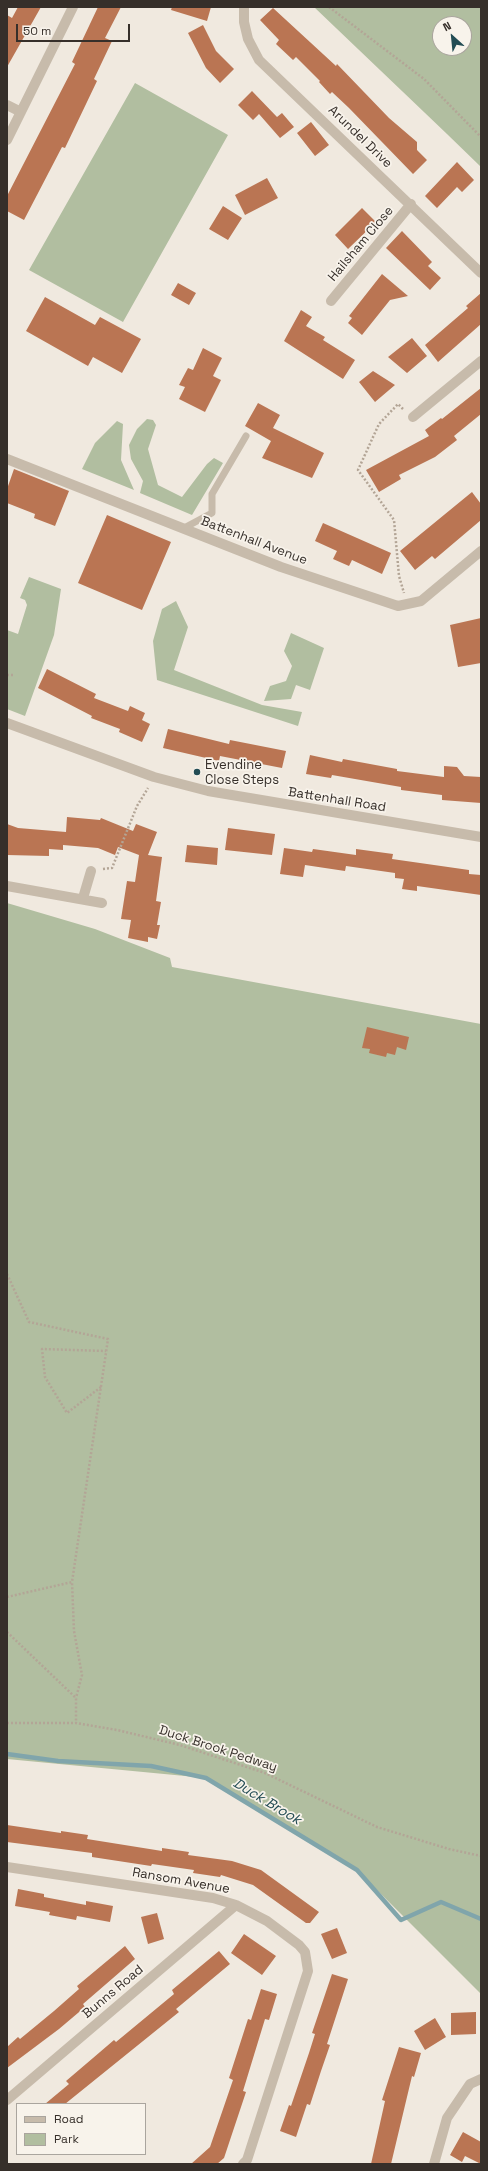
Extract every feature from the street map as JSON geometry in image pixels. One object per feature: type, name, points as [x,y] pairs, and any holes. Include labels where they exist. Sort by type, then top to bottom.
[{"type":"street","points":[[7,140],[73,7]]},
{"type":"street","name":"Arundel Drive","points":[[244,7],[244,22],[248,40],[259,60],[411,204],[481,273]]},
{"type":"street","points":[[7,105],[21,112]]},
{"type":"street","name":"Hailsham Close","points":[[331,301],[411,204]]},
{"type":"street","points":[[413,417],[481,361]]},
{"type":"street","name":"Battenhall Avenue","points":[[7,459],[281,567],[398,606]]},
{"type":"street","points":[[398,606],[421,601],[481,551]]},
{"type":"street","name":"Battenhall Road","points":[[7,723],[154,777],[208,791],[481,837]]},
{"type":"street","points":[[83,898],[91,871]]},
{"type":"street","points":[[7,886],[83,898],[102,903]]},
{"type":"street","name":"Ransom Avenue","points":[[7,1867],[213,1898],[236,1905],[267,1921],[299,1945],[305,1952],[308,1971],[247,2160],[242,2164]]},
{"type":"street","name":"Bunns Road","points":[[7,2100],[236,1905]]},
{"type":"street","points":[[434,2164],[447,2118],[470,2084],[481,2079]]},
{"type":"lane","points":[[184,528],[212,513],[212,494],[246,436]]},
{"type":"path","points":[[329,7],[424,79],[481,136]]},
{"type":"path","points":[[398,606],[404,592],[399,576],[394,520],[358,470],[379,424],[398,404],[413,417]]},
{"type":"path","points":[[7,675],[15,675]]},
{"type":"path","points":[[91,871],[112,868],[137,806],[154,777]]},
{"type":"path","points":[[7,1274],[29,1322],[108,1339],[72,1582],[74,1631],[82,1675],[76,1698],[76,1723]]},
{"type":"path","points":[[101,1387],[67,1413],[46,1377],[42,1349],[106,1351]]},
{"type":"path","points":[[7,1597],[72,1582]]},
{"type":"path","points":[[7,1632],[76,1698]]},
{"type":"path","name":"Duck Brook Pedway","points":[[7,1723],[76,1723],[117,1730],[180,1744],[265,1773],[377,1827],[449,1849],[481,1856]]},
{"type":"green space","points":[[314,7],[481,7],[481,167],[447,134]]},
{"type":"green space","points":[[135,83],[228,135],[123,322],[29,270]]},
{"type":"green space","points":[[147,419],[153,420],[156,425],[148,449],[158,485],[182,497],[207,464],[214,458],[223,463],[192,515],[140,493],[143,481],[131,459],[129,445],[137,429]]},
{"type":"green space","points":[[117,421],[123,424],[121,460],[134,490],[82,469],[95,443]]},
{"type":"green space","points":[[29,577],[61,589],[54,635],[25,716],[7,709],[7,630],[18,634],[27,605],[25,600],[20,598]]},
{"type":"green space","points":[[176,601],[188,627],[174,670],[262,705],[302,712],[298,726],[157,680],[153,641],[162,609]]},
{"type":"green space","points":[[291,633],[324,648],[310,690],[296,685],[291,699],[264,701],[270,686],[286,681],[292,666],[284,651]]},
{"type":"green space","points":[[7,903],[95,929],[170,958],[172,967],[481,1024],[481,1994],[357,1870],[206,1778],[7,1759]]},
{"type":"building","points":[[18,7],[41,7],[7,67],[7,15],[12,18]]},
{"type":"building","points":[[98,7],[121,7],[105,38],[112,41],[94,79],[97,81],[65,148],[62,147],[24,220],[7,211],[7,196],[75,64],[72,62]]},
{"type":"building","points":[[172,7],[211,7],[207,21],[171,10]]},
{"type":"building","points":[[273,8],[336,66],[337,64],[389,118],[417,142],[417,150],[427,160],[413,174],[349,108],[332,92],[330,94],[319,82],[320,81],[296,57],[293,60],[276,44],[279,40],[260,20]]},
{"type":"building","points":[[203,25],[216,51],[234,69],[220,83],[206,68],[188,33]]},
{"type":"building","points":[[252,91],[277,117],[282,113],[294,127],[280,138],[259,114],[253,120],[238,105]]},
{"type":"building","points":[[311,122],[329,145],[315,156],[297,133]]},
{"type":"building","points":[[457,162],[474,180],[462,192],[457,187],[437,208],[425,196]]},
{"type":"building","points":[[267,178],[278,198],[245,215],[235,195]]},
{"type":"building","points":[[223,206],[242,218],[228,240],[209,229]]},
{"type":"building","points":[[362,208],[376,222],[348,249],[335,235]]},
{"type":"building","points":[[402,231],[432,262],[428,266],[441,278],[430,290],[386,248]]},
{"type":"building","points":[[382,274],[408,296],[390,300],[362,335],[348,323],[352,318],[349,316]]},
{"type":"building","points":[[178,283],[196,293],[189,305],[171,295]]},
{"type":"building","points":[[481,293],[481,324],[438,362],[425,345],[468,308],[466,306]]},
{"type":"building","points":[[45,297],[95,325],[100,317],[141,339],[122,373],[93,357],[88,366],[26,331]]},
{"type":"building","points":[[301,310],[312,317],[306,326],[325,337],[323,340],[355,360],[343,379],[284,341]]},
{"type":"building","points":[[412,338],[427,356],[407,373],[388,357]]},
{"type":"building","points":[[203,348],[222,358],[213,376],[221,380],[205,412],[179,399],[185,387],[179,385],[188,368],[193,370]]},
{"type":"building","points":[[373,371],[395,385],[375,402],[359,382]]},
{"type":"building","points":[[481,388],[481,414],[454,436],[457,440],[435,457],[399,475],[401,479],[379,492],[366,470],[429,436],[425,430],[441,418],[442,419]]},
{"type":"building","points":[[258,403],[280,415],[273,428],[324,453],[312,478],[262,458],[271,441],[245,426]]},
{"type":"building","points":[[14,469],[69,491],[55,526],[34,518],[35,514],[7,503],[7,489]]},
{"type":"building","points":[[472,492],[481,504],[481,520],[435,559],[432,556],[415,570],[400,551]]},
{"type":"building","points":[[107,515],[171,542],[142,610],[78,583]]},
{"type":"building","points":[[323,523],[391,553],[382,574],[352,560],[349,566],[333,559],[337,551],[315,541]]},
{"type":"building","points":[[481,618],[481,663],[458,667],[450,625]]},
{"type":"building","points":[[47,669],[96,694],[94,698],[128,711],[130,706],[145,713],[142,720],[150,724],[142,742],[119,732],[120,729],[91,718],[92,716],[38,688]]},
{"type":"building","points":[[168,729],[229,744],[230,740],[286,751],[282,768],[220,756],[219,761],[163,748]]},
{"type":"building","points":[[310,755],[342,762],[343,759],[397,769],[397,771],[444,777],[444,766],[457,767],[464,776],[481,777],[481,803],[442,800],[442,795],[401,790],[401,787],[332,775],[331,778],[306,774]]},
{"type":"building","points":[[67,817],[100,820],[101,818],[133,831],[136,824],[157,832],[148,855],[162,857],[156,901],[161,902],[157,925],[160,925],[157,939],[148,937],[148,942],[128,938],[131,920],[121,919],[127,881],[135,882],[139,855],[118,847],[115,855],[98,848],[63,845],[63,850],[49,849],[49,856],[7,855],[7,824],[18,828],[66,832]]},
{"type":"building","points":[[228,828],[275,834],[272,855],[225,850]]},
{"type":"building","points":[[187,845],[218,848],[217,865],[185,862]]},
{"type":"building","points":[[284,848],[312,852],[313,849],[356,855],[356,849],[393,854],[392,859],[469,870],[469,874],[481,875],[481,895],[417,886],[417,891],[402,889],[404,879],[395,878],[395,873],[346,866],[345,871],[305,865],[303,877],[280,874]]},
{"type":"building","points":[[367,1027],[409,1037],[406,1050],[397,1047],[395,1055],[387,1053],[386,1057],[369,1053],[370,1049],[362,1048]]},
{"type":"building","points":[[7,1825],[61,1833],[61,1831],[88,1835],[87,1839],[162,1851],[162,1848],[189,1852],[188,1855],[232,1861],[261,1870],[319,1912],[310,1923],[306,1923],[253,1885],[221,1875],[220,1877],[193,1873],[194,1870],[152,1864],[151,1866],[92,1857],[92,1853],[7,1842]]},
{"type":"building","points":[[18,1889],[44,1894],[44,1897],[86,1905],[86,1901],[113,1906],[110,1922],[77,1916],[76,1920],[49,1915],[50,1912],[15,1906]]},
{"type":"building","points":[[157,1913],[164,1939],[148,1944],[141,1917]]},
{"type":"building","points":[[337,1928],[347,1953],[332,1959],[321,1934]]},
{"type":"building","points":[[244,1934],[276,1956],[262,1975],[231,1953]]},
{"type":"building","points":[[125,1946],[135,1959],[83,2004],[85,2007],[59,2029],[7,2068],[7,2047],[18,2037],[20,2039],[54,2011],[79,1989],[77,1986]]},
{"type":"building","points":[[219,1951],[230,1964],[176,2009],[179,2012],[66,2103],[46,2103],[69,2084],[66,2081],[114,2040],[116,2042],[174,1994],[172,1990]]},
{"type":"building","points":[[332,1974],[348,1979],[327,2044],[330,2045],[310,2105],[307,2104],[296,2137],[280,2131],[289,2105],[291,2106],[309,2053],[315,2034],[312,2033]]},
{"type":"building","points":[[261,1989],[277,1994],[269,2020],[265,2019],[243,2091],[246,2092],[224,2158],[217,2164],[191,2164],[210,2147],[233,2080],[229,2078],[248,2019],[251,2020]]},
{"type":"building","points":[[476,2012],[476,2034],[451,2035],[451,2013]]},
{"type":"building","points":[[435,2018],[446,2037],[425,2050],[414,2031]]},
{"type":"building","points":[[399,2047],[421,2053],[414,2077],[412,2076],[391,2164],[371,2164],[385,2101],[382,2100]]},
{"type":"building","points":[[463,2132],[481,2142],[481,2164],[465,2156],[462,2162],[450,2155]]},
{"type":"waterway","name":"Duck Brook","points":[[7,1754],[58,1761],[151,1766],[206,1778],[357,1870],[401,1920],[441,1902],[481,1919]]},
{"type":"place","name":"Evendine Close Steps","points":[[197,772]]}]
